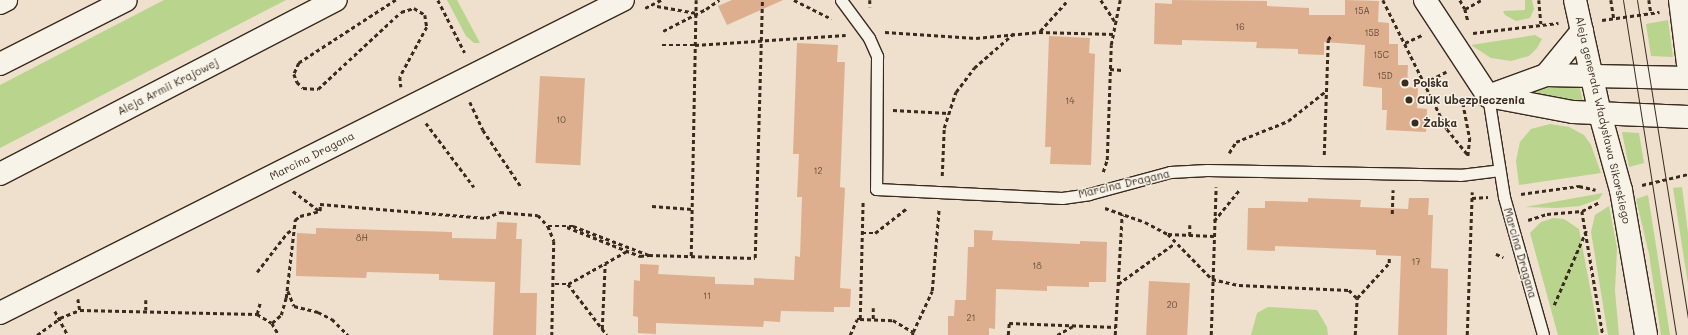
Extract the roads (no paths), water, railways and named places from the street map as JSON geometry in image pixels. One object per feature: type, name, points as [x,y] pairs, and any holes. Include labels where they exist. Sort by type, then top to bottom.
[{"type":"street","points":[[0,3],[6,0]]},
{"type":"street","points":[[0,64],[126,0]]},
{"type":"street","name":"Aleja Armii Krajowej","points":[[0,174],[336,0]]},
{"type":"street","name":"Marcina Dragana","points":[[0,313],[624,0]]},
{"type":"street","name":"Marcina Dragana","points":[[1425,0],[1488,96]]},
{"type":"street","name":"Aleja generała Władysława Sikorskiego","points":[[1575,0],[1600,114],[1621,190],[1646,335]]},
{"type":"street","points":[[1673,5],[1688,64]]},
{"type":"street","points":[[1546,75],[1582,31]]},
{"type":"street","points":[[1488,96],[1546,75],[1688,78]]},
{"type":"street","points":[[1488,96],[1573,112],[1688,117]]},
{"type":"lane","name":"Marcina Dragana","points":[[841,0],[866,34],[877,56],[878,110],[876,188],[1062,198],[1089,194],[1170,172],[1225,170],[1460,175],[1498,170]]},
{"type":"lane","name":"Marcina Dragana","points":[[1488,96],[1498,170],[1504,197],[1543,335]]},
{"type":"tram line","points":[[1623,0],[1676,335]]},
{"type":"tram line","points":[[1637,0],[1688,320]]},
{"type":"place","name":"Polska","points":[[1405,83]]},
{"type":"place","name":"CUK Ubezpieczenia","points":[[1409,100]]},
{"type":"place","name":"Żabka","points":[[1415,123]]}]
